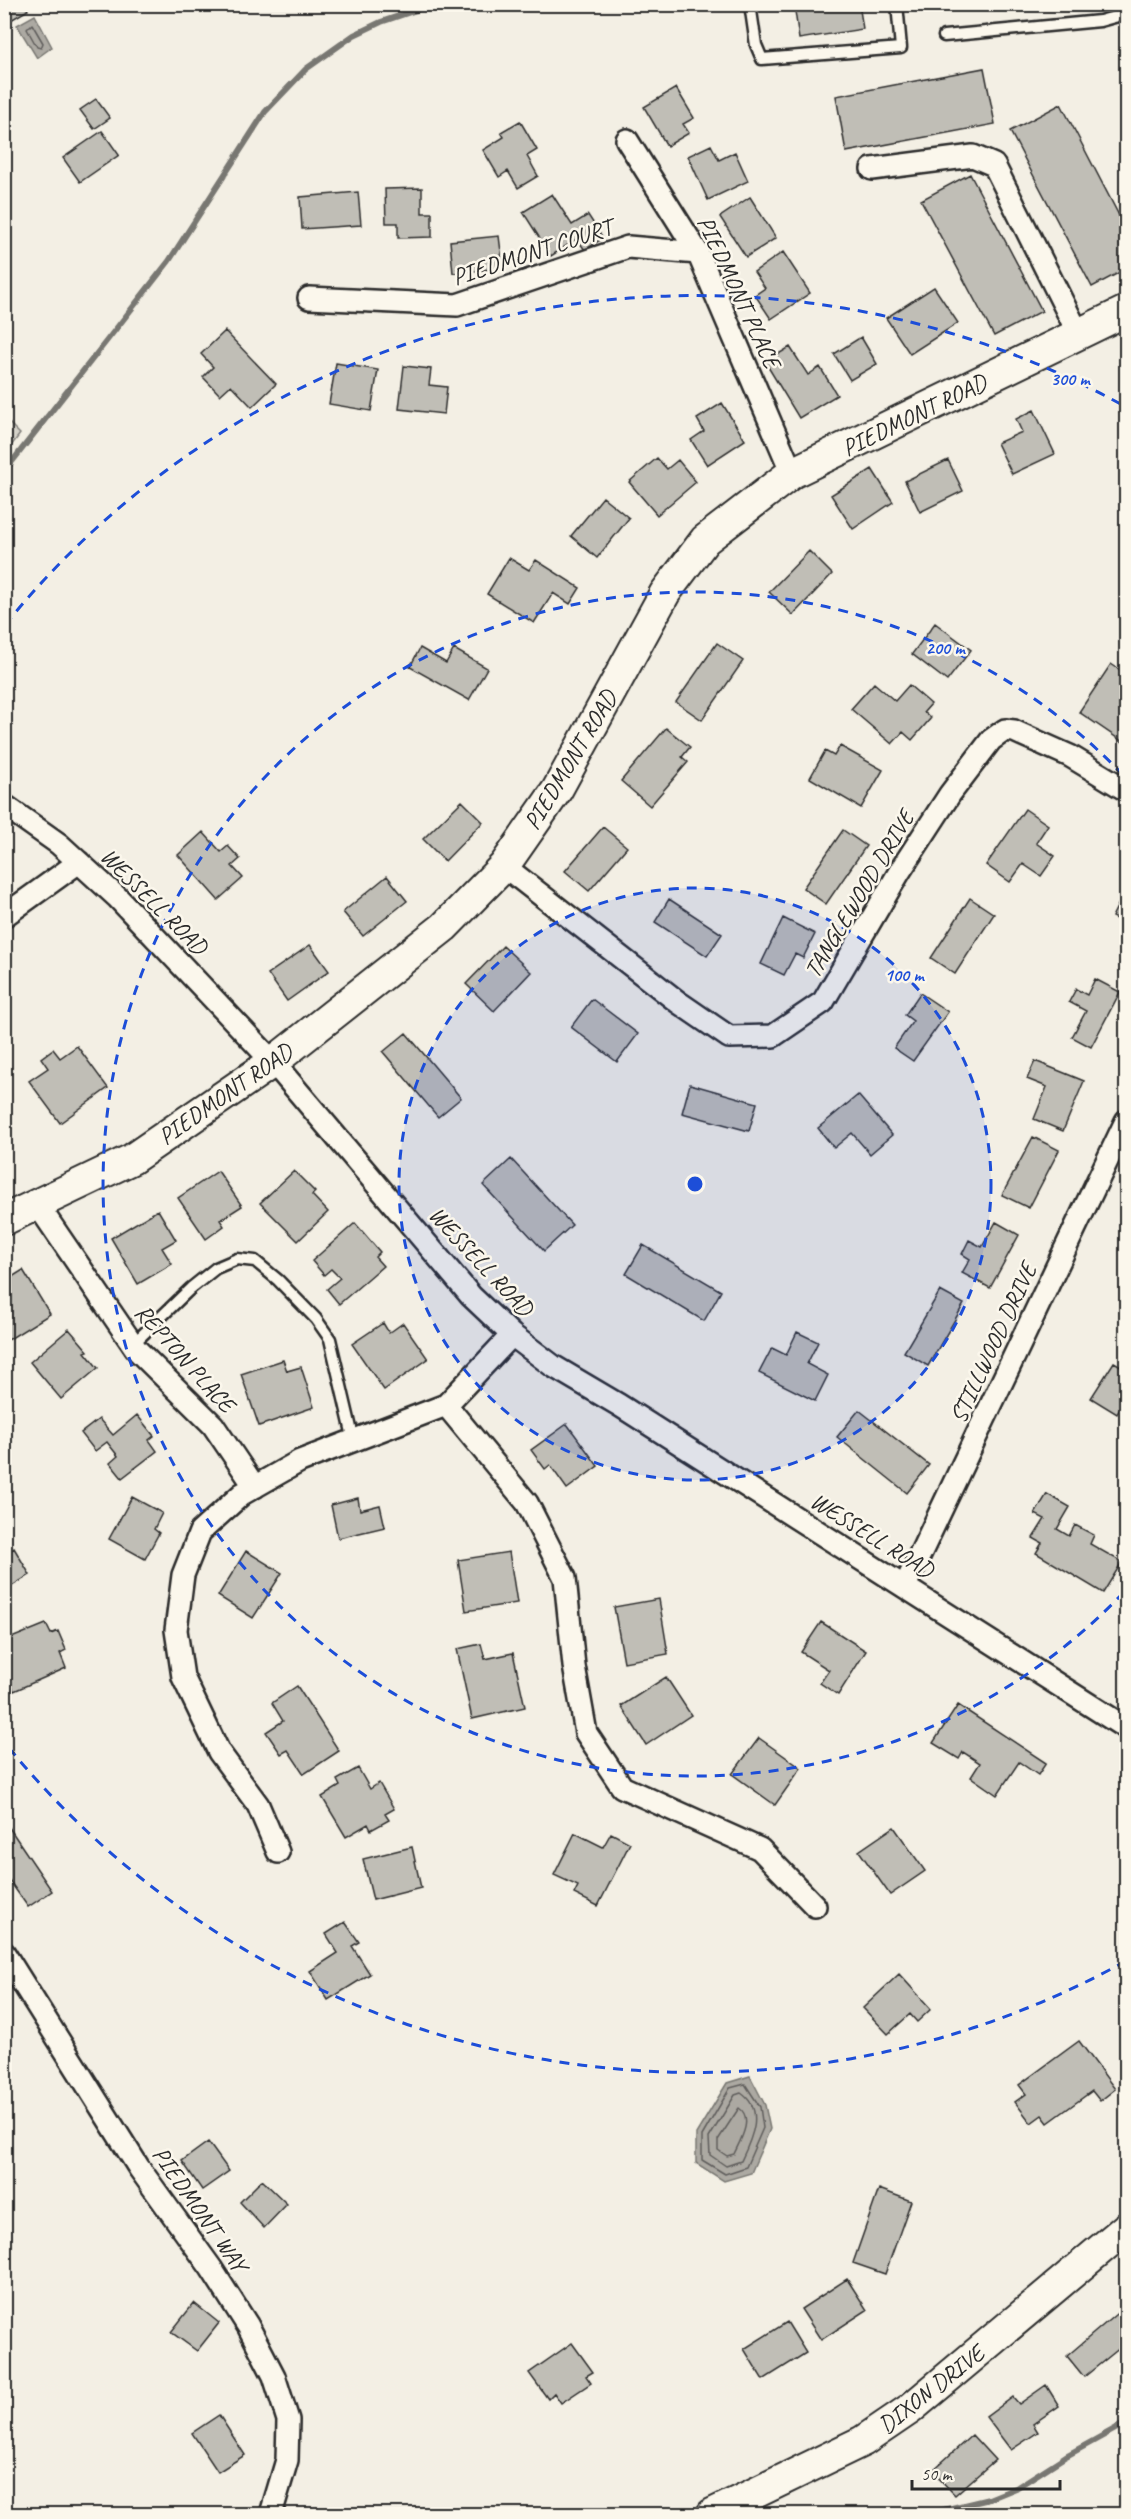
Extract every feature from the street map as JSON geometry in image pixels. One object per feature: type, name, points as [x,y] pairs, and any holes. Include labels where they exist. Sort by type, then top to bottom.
[{"type":"street","name":"PIEDMONT PLACE","points":[[627,140],[698,253],[792,473]]},
{"type":"street","points":[[872,169],[973,156],[994,165],[1079,335]]},
{"type":"street","name":"PIEDMONT COURT","points":[[309,298],[457,305],[628,247],[698,253]]},
{"type":"street","name":"PIEDMONT ROAD","points":[[4,1220],[132,1159],[273,1062],[444,927],[504,866],[557,790],[665,593],[705,540],[792,473],[1126,311]]},
{"type":"street","name":"TANGLEWOOD DRIVE","points":[[504,866],[678,1002],[729,1036],[773,1035],[823,1002],[900,871],[950,794],[991,740],[1005,730],[1014,731],[1070,756],[1126,790]]},
{"type":"street","name":"WESSELL ROAD","points":[[4,805],[58,844],[118,898],[273,1062],[471,1296],[513,1335],[553,1366],[629,1411],[1126,1728]]},
{"type":"street","points":[[4,916],[79,862]]},
{"type":"street","name":"STILLWOOD DRIVE","points":[[905,1586],[1126,1121]]},
{"type":"street","name":"REPTON PLACE","points":[[37,1204],[133,1344],[213,1425],[255,1487]]},
{"type":"street","points":[[278,1852],[258,1805],[219,1752],[183,1677],[176,1630],[183,1575],[200,1532],[242,1494],[300,1461],[446,1406],[513,1335]]},
{"type":"street","points":[[446,1406],[527,1503],[565,1578],[574,1666],[586,1732],[622,1787],[760,1849],[816,1906]]},
{"type":"street","name":"PIEDMONT WAY","points":[[4,1953],[140,2168],[211,2268],[248,2326],[274,2376],[288,2420],[287,2460],[271,2514]]},
{"type":"street","name":"DIXON DRIVE","points":[[712,2514],[863,2441],[910,2409],[1126,2228]]},
{"type":"lane","points":[[750,4],[756,45],[762,58],[901,48],[897,4]]},
{"type":"lane","points":[[944,36],[1100,21],[1118,16],[1124,4]]},
{"type":"lane","points":[[133,1344],[191,1288],[216,1268],[237,1259],[255,1262],[278,1280],[316,1319],[330,1339],[354,1441]]},
{"type":"shaded area","points":[[5,419],[20,434],[4,454]]},
{"type":"water","points":[[35,15],[52,47],[37,58],[17,25]]},
{"type":"water","points":[[750,2076],[765,2105],[770,2129],[751,2173],[724,2181],[696,2163],[696,2134],[727,2083]]},
{"type":"building","points":[[4,4],[24,4],[28,10],[11,20],[4,9]]},
{"type":"building","points":[[794,4],[859,4],[863,29],[799,39]]},
{"type":"building","points":[[984,68],[995,124],[846,152],[836,96]]},
{"type":"building","points":[[676,88],[694,118],[683,124],[689,133],[667,146],[644,107]]},
{"type":"building","points":[[96,99],[110,118],[94,129],[80,110]]},
{"type":"building","points":[[1061,104],[1126,229],[1126,269],[1092,287],[1010,131]]},
{"type":"building","points":[[520,121],[537,150],[527,156],[538,176],[518,188],[508,171],[499,177],[483,150],[504,137],[501,132]]},
{"type":"building","points":[[102,131],[119,155],[80,182],[63,158]]},
{"type":"building","points":[[711,145],[719,160],[735,152],[748,181],[708,200],[688,156]]},
{"type":"building","points":[[970,174],[1042,311],[994,336],[921,200]]},
{"type":"building","points":[[422,188],[422,213],[432,213],[432,237],[398,238],[398,223],[386,223],[385,189]]},
{"type":"building","points":[[358,192],[361,225],[302,229],[300,197]]},
{"type":"building","points":[[552,194],[572,225],[588,215],[603,238],[585,250],[577,239],[551,256],[523,212]]},
{"type":"building","points":[[750,197],[776,238],[746,257],[720,217]]},
{"type":"building","points":[[499,236],[503,268],[453,273],[450,241]]},
{"type":"building","points":[[783,252],[810,293],[771,319],[755,295],[765,288],[754,272]]},
{"type":"building","points":[[934,287],[958,323],[910,354],[886,318]]},
{"type":"building","points":[[225,331],[276,384],[252,407],[231,385],[220,395],[203,377],[213,367],[201,354]]},
{"type":"building","points":[[861,337],[877,364],[850,380],[834,354]]},
{"type":"building","points":[[790,347],[808,375],[820,367],[837,395],[799,418],[765,362]]},
{"type":"building","points":[[336,363],[378,370],[371,411],[329,404]]},
{"type":"building","points":[[404,366],[431,369],[429,385],[447,387],[444,414],[399,409]]},
{"type":"building","points":[[722,403],[745,440],[707,465],[691,440],[704,431],[697,419]]},
{"type":"building","points":[[1034,410],[1055,454],[1012,474],[997,443],[1022,432],[1016,419]]},
{"type":"building","points":[[657,458],[667,469],[678,460],[696,482],[657,515],[629,482]]},
{"type":"building","points":[[948,460],[963,491],[920,512],[905,481]]},
{"type":"building","points":[[872,469],[893,502],[853,529],[831,495]]},
{"type":"building","points":[[603,497],[629,518],[597,558],[571,536]]},
{"type":"building","points":[[809,551],[832,574],[793,615],[769,592]]},
{"type":"building","points":[[509,558],[529,570],[536,560],[580,588],[570,604],[553,593],[534,623],[487,594]]},
{"type":"building","points":[[935,623],[971,650],[947,681],[912,654]]},
{"type":"building","points":[[717,643],[743,661],[702,720],[676,702]]},
{"type":"building","points":[[420,648],[446,663],[454,649],[487,668],[469,700],[410,667]]},
{"type":"building","points":[[1111,664],[1126,674],[1122,685],[1126,688],[1126,744],[1079,712]]},
{"type":"building","points":[[874,683],[895,701],[909,685],[931,704],[924,712],[931,718],[912,740],[903,732],[892,744],[851,709]]},
{"type":"building","points":[[666,728],[690,747],[682,757],[688,762],[650,806],[621,781]]},
{"type":"building","points":[[840,746],[883,770],[861,808],[810,778],[825,751],[834,756]]},
{"type":"building","points":[[462,801],[483,822],[445,861],[423,839]]},
{"type":"building","points":[[1025,809],[1048,825],[1036,843],[1055,856],[1041,876],[1023,864],[1010,882],[986,865]]},
{"type":"building","points":[[603,827],[627,847],[589,891],[565,871]]},
{"type":"building","points":[[843,830],[866,846],[826,904],[803,888]]},
{"type":"building","points":[[203,832],[221,852],[228,846],[240,859],[232,866],[243,878],[218,900],[178,855]]},
{"type":"building","points":[[387,876],[407,901],[363,936],[343,912]]},
{"type":"building","points":[[1126,889],[1126,924],[1112,917]]},
{"type":"building","points":[[970,898],[994,914],[955,974],[931,958]]},
{"type":"building","points":[[669,899],[722,934],[707,956],[655,922]]},
{"type":"building","points":[[783,918],[815,934],[803,958],[795,954],[784,975],[761,964]]},
{"type":"building","points":[[310,945],[329,971],[287,1001],[268,974]]},
{"type":"building","points":[[503,946],[531,972],[494,1011],[466,984]]},
{"type":"building","points":[[1095,979],[1120,992],[1091,1047],[1072,1037],[1086,1011],[1069,1002],[1076,989],[1087,995]]},
{"type":"building","points":[[920,993],[948,1012],[913,1061],[894,1048],[913,1021],[905,1015]]},
{"type":"building","points":[[592,999],[638,1034],[617,1062],[571,1027]]},
{"type":"building","points":[[406,1033],[461,1098],[438,1117],[383,1052]]},
{"type":"building","points":[[77,1046],[108,1088],[60,1123],[29,1081],[48,1068],[41,1058],[53,1049],[60,1058]]},
{"type":"building","points":[[1035,1061],[1084,1081],[1063,1131],[1034,1119],[1047,1087],[1027,1079]]},
{"type":"building","points":[[690,1084],[757,1103],[749,1131],[682,1113]]},
{"type":"building","points":[[858,1095],[892,1135],[870,1154],[852,1133],[834,1148],[818,1128]]},
{"type":"building","points":[[1033,1137],[1059,1150],[1029,1208],[1002,1195]]},
{"type":"building","points":[[511,1159],[572,1225],[544,1251],[483,1185]]},
{"type":"building","points":[[218,1171],[242,1206],[220,1220],[224,1226],[206,1239],[178,1198]]},
{"type":"building","points":[[294,1171],[315,1192],[312,1195],[328,1212],[298,1241],[260,1203]]},
{"type":"building","points":[[158,1210],[176,1240],[162,1248],[172,1264],[138,1284],[111,1238]]},
{"type":"building","points":[[996,1222],[1019,1235],[990,1288],[962,1273],[970,1259],[962,1254],[969,1240],[982,1247]]},
{"type":"building","points":[[355,1223],[380,1252],[375,1257],[383,1266],[339,1304],[327,1289],[340,1278],[331,1269],[324,1275],[312,1261]]},
{"type":"building","points":[[643,1245],[721,1291],[704,1321],[626,1274]]},
{"type":"building","points":[[23,1270],[50,1314],[8,1340],[4,1334],[4,1282]]},
{"type":"building","points":[[940,1291],[964,1304],[928,1366],[904,1352]]},
{"type":"building","points":[[383,1323],[389,1333],[403,1323],[428,1359],[384,1390],[352,1344]]},
{"type":"building","points":[[69,1329],[88,1351],[85,1352],[98,1368],[61,1399],[30,1362]]},
{"type":"building","points":[[797,1332],[818,1342],[807,1364],[828,1375],[815,1401],[759,1373],[772,1348],[786,1355]]},
{"type":"building","points":[[283,1360],[287,1371],[301,1367],[314,1407],[259,1426],[241,1374]]},
{"type":"building","points":[[1114,1362],[1126,1369],[1126,1398],[1117,1414],[1091,1398]]},
{"type":"building","points":[[859,1410],[929,1465],[907,1493],[837,1437]]},
{"type":"building","points":[[137,1415],[154,1436],[149,1440],[157,1451],[122,1478],[110,1463],[118,1456],[107,1442],[95,1451],[81,1433],[99,1419],[113,1435]]},
{"type":"building","points":[[567,1424],[598,1466],[567,1489],[550,1465],[545,1469],[531,1450]]},
{"type":"building","points":[[1047,1494],[1070,1507],[1057,1529],[1069,1536],[1075,1525],[1094,1535],[1090,1544],[1122,1562],[1103,1593],[1036,1553],[1042,1543],[1033,1538],[1045,1519],[1035,1514]]},
{"type":"building","points":[[132,1497],[162,1513],[154,1529],[159,1533],[145,1559],[109,1539]]},
{"type":"building","points":[[358,1498],[360,1510],[380,1505],[385,1527],[338,1538],[331,1505]]},
{"type":"building","points":[[14,1548],[30,1575],[4,1591],[4,1555]]},
{"type":"building","points":[[246,1551],[282,1573],[253,1618],[218,1596]]},
{"type":"building","points":[[509,1552],[517,1603],[466,1611],[458,1560]]},
{"type":"building","points":[[659,1599],[668,1654],[624,1662],[614,1607]]},
{"type":"building","points":[[821,1622],[866,1651],[838,1695],[820,1683],[829,1670],[801,1652]]},
{"type":"building","points":[[46,1624],[51,1634],[58,1631],[66,1650],[60,1653],[66,1668],[14,1691],[4,1668],[4,1641]]},
{"type":"building","points":[[481,1644],[485,1659],[513,1653],[525,1707],[472,1719],[457,1649]]},
{"type":"building","points":[[666,1677],[691,1715],[646,1745],[621,1706]]},
{"type":"building","points":[[297,1686],[339,1751],[304,1774],[288,1750],[281,1754],[266,1732],[283,1721],[272,1703]]},
{"type":"building","points":[[958,1705],[1046,1763],[1038,1775],[1019,1762],[997,1795],[971,1777],[980,1763],[963,1752],[959,1759],[933,1743]]},
{"type":"building","points":[[759,1738],[801,1768],[775,1805],[732,1774]]},
{"type":"building","points":[[358,1768],[370,1789],[379,1783],[394,1809],[385,1814],[389,1820],[371,1830],[368,1824],[346,1837],[322,1797],[340,1786],[337,1780]]},
{"type":"building","points":[[4,1820],[52,1891],[28,1907],[4,1873]]},
{"type":"building","points":[[894,1827],[925,1871],[890,1895],[859,1851]]},
{"type":"building","points":[[575,1833],[603,1847],[611,1833],[630,1843],[598,1906],[574,1894],[578,1886],[554,1875]]},
{"type":"building","points":[[412,1847],[421,1888],[373,1900],[363,1859]]},
{"type":"building","points":[[345,1922],[359,1942],[352,1946],[370,1974],[328,2000],[310,1971],[338,1953],[326,1934]]},
{"type":"building","points":[[899,1974],[931,2009],[917,2022],[910,2014],[888,2034],[863,2008]]},
{"type":"building","points":[[1079,2041],[1115,2089],[1100,2101],[1092,2091],[1048,2123],[1042,2115],[1031,2123],[1015,2102],[1026,2094],[1019,2085]]},
{"type":"building","points":[[208,2142],[229,2171],[202,2190],[182,2161]]},
{"type":"building","points":[[262,2180],[287,2204],[264,2228],[240,2202]]},
{"type":"building","points":[[879,2189],[911,2201],[885,2274],[853,2263]]},
{"type":"building","points":[[847,2279],[867,2310],[821,2340],[801,2309]]},
{"type":"building","points":[[194,2303],[219,2323],[197,2351],[171,2332]]},
{"type":"building","points":[[1122,2309],[1126,2315],[1126,2343],[1084,2377],[1067,2356]]},
{"type":"building","points":[[787,2322],[806,2353],[763,2380],[744,2349]]},
{"type":"building","points":[[572,2343],[593,2372],[586,2376],[591,2383],[561,2403],[554,2393],[548,2399],[529,2373]]},
{"type":"building","points":[[1046,2385],[1059,2406],[1033,2424],[1038,2432],[1011,2450],[986,2417],[1013,2397],[1019,2404]]},
{"type":"building","points":[[219,2415],[245,2455],[218,2472],[192,2433]]},
{"type":"building","points":[[972,2435],[995,2460],[955,2495],[932,2471]]},
{"type":"waterway","points":[[4,472],[169,261],[265,112],[306,69],[354,35],[381,22],[434,4]]},
{"type":"waterway","points":[[900,2514],[931,2513],[989,2499],[1016,2488],[1066,2456],[1126,2423]]}]
